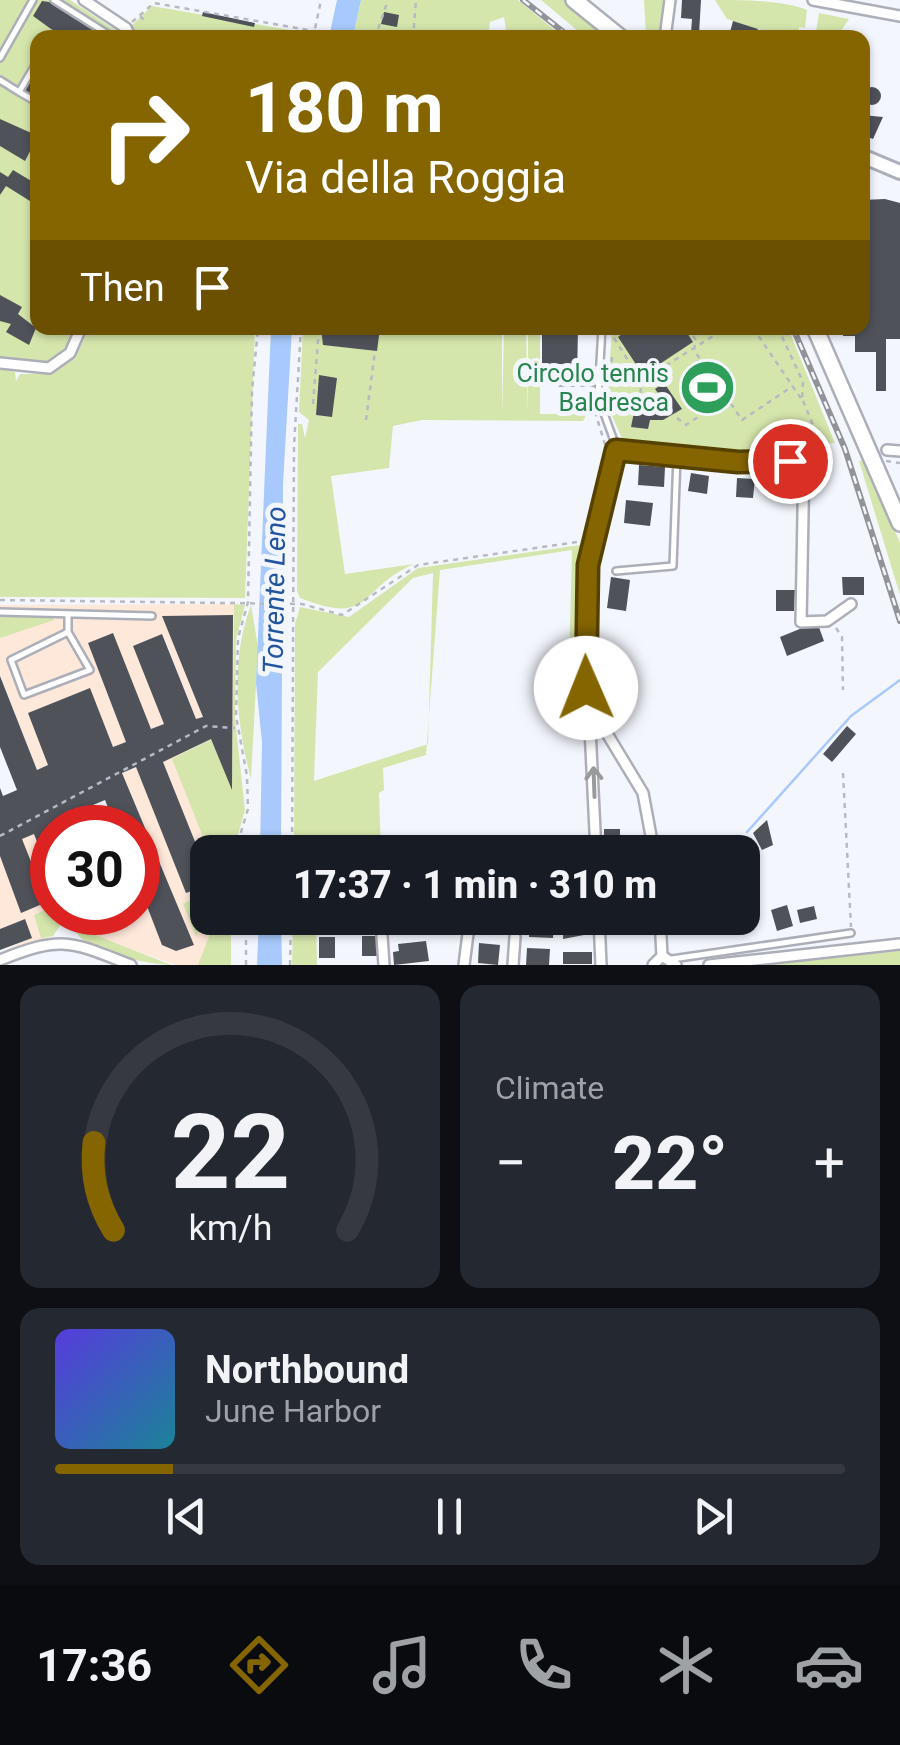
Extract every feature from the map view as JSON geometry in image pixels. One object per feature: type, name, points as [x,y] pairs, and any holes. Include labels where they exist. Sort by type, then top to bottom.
[{"type":"main road","points":[[574,0],[611,30]]},
{"type":"main road","points":[[870,159],[900,172]]},
{"type":"main road","points":[[818,335],[900,523]]},
{"type":"street","points":[[84,0],[103,5],[125,30]]},
{"type":"street","points":[[666,30],[670,0]]},
{"type":"street","points":[[813,0],[900,16]]},
{"type":"street","points":[[0,364],[49,368],[70,354],[77,335]]},
{"type":"street","points":[[651,835],[643,793],[594,712],[585,666],[586,584],[592,541],[616,450],[738,462],[825,456]]},
{"type":"street","points":[[886,456],[900,452]]},
{"type":"street","points":[[804,460],[801,622],[828,620],[851,604]]},
{"type":"street","points":[[594,712],[590,728],[595,835]]},
{"type":"street","points":[[381,935],[384,965]]},
{"type":"street","points":[[464,965],[468,935]]},
{"type":"street","points":[[600,935],[601,965]]},
{"type":"street","points":[[653,965],[670,960],[664,935]]},
{"type":"street","points":[[513,965],[515,937]]},
{"type":"street","points":[[0,960],[45,942],[60,941],[124,964]]},
{"type":"street","points":[[709,965],[900,944]]},
{"type":"lane","points":[[0,58],[34,0]]},
{"type":"lane","points":[[54,0],[101,30]]},
{"type":"lane","points":[[19,92],[30,73]]},
{"type":"lane","points":[[0,80],[30,98]]},
{"type":"lane","points":[[601,335],[598,382],[603,416],[616,450]]},
{"type":"lane","points":[[551,372],[558,382],[598,382]]},
{"type":"lane","points":[[616,571],[673,566],[677,454]]},
{"type":"lane","points":[[0,612],[152,616]]},
{"type":"lane","points":[[68,614],[68,632],[90,670],[24,695],[11,660],[68,632]]},
{"type":"lane","points":[[670,960],[851,933]]},
{"type":"path","points":[[314,30],[321,0]]},
{"type":"path","points":[[378,30],[388,0]]},
{"type":"path","points":[[414,30],[416,0]]},
{"type":"path","points":[[130,30],[139,15],[154,3],[308,30]]},
{"type":"path","points":[[139,15],[148,22]]},
{"type":"path","points":[[240,835],[248,809],[246,768],[236,728],[238,638],[250,602],[252,391],[257,335]]},
{"type":"path","points":[[292,835],[294,446],[301,335]]},
{"type":"path","points":[[313,404],[318,335]]},
{"type":"path","points":[[614,335],[641,381],[640,403]]},
{"type":"path","points":[[691,335],[696,345],[694,350],[725,399]]},
{"type":"path","points":[[641,381],[714,335]]},
{"type":"path","points":[[758,335],[783,368],[813,425]]},
{"type":"path","points":[[781,335],[802,382],[802,400]]},
{"type":"path","points":[[688,350],[694,358]]},
{"type":"path","points":[[366,420],[375,351]]},
{"type":"path","points":[[612,357],[611,366],[621,368]]},
{"type":"path","points":[[783,368],[794,362]]},
{"type":"path","points":[[649,376],[656,386]]},
{"type":"path","points":[[717,391],[742,420],[793,386]]},
{"type":"path","points":[[632,395],[638,396]]},
{"type":"path","points":[[677,418],[686,425],[725,399]]},
{"type":"path","points":[[886,456],[900,463]]},
{"type":"path","points":[[0,600],[250,602],[292,604],[342,615],[418,566],[592,541]]},
{"type":"path","points":[[828,620],[842,637],[844,690]]},
{"type":"path","points":[[0,836],[206,726],[236,728]]},
{"type":"path","points":[[843,774],[851,933]]},
{"type":"path","points":[[246,935],[246,965]]},
{"type":"path","points":[[290,965],[291,935]]},
{"type":"shaded area","points":[[234,604],[232,835],[192,835],[163,762],[187,749],[232,787],[232,616],[163,616],[203,717],[196,719],[163,634],[134,646],[164,724],[151,729],[113,634],[88,643],[126,742],[113,747],[90,689],[48,765],[37,770],[0,675],[0,605]]},
{"type":"shaded area","points":[[136,767],[151,805],[135,805],[122,773]]},
{"type":"shaded area","points":[[160,827],[186,893],[190,891],[190,935],[231,935],[231,965],[176,965],[89,935],[158,935],[162,945],[176,951],[193,944],[160,865]]},
{"type":"shaded area","points":[[30,836],[30,934],[24,919],[0,929],[0,856],[21,912],[22,839]]},
{"type":"shaded area","points":[[53,936],[0,953],[31,937]]},
{"type":"green space","points":[[0,0],[70,0],[115,30],[30,30],[30,335],[74,335],[52,362],[0,357]]},
{"type":"green space","points":[[361,0],[518,0],[554,30],[506,30],[504,17],[490,22],[489,30],[355,30]]},
{"type":"green space","points":[[541,0],[565,0],[601,30],[577,30]]},
{"type":"green space","points":[[644,0],[666,0],[662,30],[646,30]]},
{"type":"green space","points":[[715,0],[763,1],[807,10],[805,28],[799,30],[761,30],[727,19]]},
{"type":"green space","points":[[152,6],[290,30],[132,30],[130,27]]},
{"type":"green space","points":[[819,13],[849,19],[842,30],[816,30]]},
{"type":"green space","points":[[85,335],[255,335],[245,598],[0,597],[0,369],[15,372],[16,381],[20,374],[55,369],[72,359]]},
{"type":"green space","points":[[303,335],[502,335],[502,415],[504,335],[526,335],[528,414],[528,335],[540,335],[540,414],[587,414],[583,421],[422,420],[393,426],[389,468],[331,476],[345,574],[414,564],[363,601],[341,608],[300,598],[297,591],[298,424],[302,424],[305,438],[309,420],[299,412]]},
{"type":"green space","name":"Circolo tennis Baldresca","points":[[612,335],[791,335],[835,443],[817,444],[813,454],[812,447],[767,455],[683,445],[625,445],[607,405]]},
{"type":"green space","points":[[865,460],[900,543],[900,595],[859,461]]},
{"type":"green space","points":[[580,545],[573,678],[584,727],[576,725],[569,667],[572,550],[440,570],[429,719],[433,573],[413,578],[318,672],[314,781],[427,744],[426,755],[383,768],[384,790],[379,793],[380,835],[294,835],[295,624],[300,607],[349,617],[418,568]]},
{"type":"green space","points":[[234,604],[245,605],[236,640],[235,718],[245,810],[238,835],[202,835],[172,759],[211,739],[232,787]]},
{"type":"green space","points":[[251,605],[258,647],[251,779],[242,736],[238,670]]},
{"type":"green space","points":[[0,615],[50,615],[54,620],[0,638]]},
{"type":"green space","points":[[190,900],[190,921],[183,904]]},
{"type":"green space","points":[[79,935],[95,935],[171,965],[104,951]]},
{"type":"green space","points":[[209,935],[231,935],[231,965],[198,965]]},
{"type":"green space","points":[[293,935],[316,935],[317,965],[292,965]]},
{"type":"green space","points":[[900,951],[900,965],[762,965]]},
{"type":"water","points":[[337,0],[361,0],[355,30],[331,30]]},
{"type":"water","name":"Torrente Leno","points":[[271,335],[292,335],[283,484],[281,835],[260,835],[262,742],[256,683]]},
{"type":"water","points":[[258,935],[281,935],[282,965],[257,965]]},
{"type":"building","points":[[682,0],[701,0],[699,30],[691,30],[692,19],[681,18]]},
{"type":"building","points":[[42,1],[49,2],[95,30],[53,30],[33,16]]},
{"type":"building","points":[[203,12],[255,23],[254,27],[202,16]]},
{"type":"building","points":[[384,12],[399,15],[397,27],[381,24]]},
{"type":"building","points":[[733,21],[758,29],[758,30],[731,30]]},
{"type":"building","points":[[870,88],[878,90],[881,96],[872,105]]},
{"type":"building","points":[[870,116],[883,117],[873,139]]},
{"type":"building","points":[[0,119],[30,132],[30,151],[25,161],[0,146]]},
{"type":"building","points":[[13,170],[30,180],[30,201],[6,186],[0,195],[0,172],[8,177]]},
{"type":"building","points":[[870,200],[900,203],[900,339],[886,339],[886,391],[876,391],[876,352],[855,352],[855,336],[843,336],[870,335]]},
{"type":"building","points":[[0,295],[22,307],[18,314],[30,323],[30,335],[33,335],[29,345],[6,332],[11,324],[0,321]]},
{"type":"building","points":[[322,335],[379,335],[377,351],[323,345]]},
{"type":"building","points":[[542,335],[578,335],[577,378],[562,378],[562,364],[542,365]]},
{"type":"building","points":[[688,335],[693,342],[643,375],[618,337]]},
{"type":"building","points":[[698,360],[716,387],[707,392],[689,366]]},
{"type":"building","points":[[319,375],[337,378],[332,417],[316,415]]},
{"type":"building","points":[[664,383],[682,409],[663,420],[650,420],[648,429],[631,427],[636,402],[659,407],[663,400],[655,389]]},
{"type":"building","points":[[639,465],[665,467],[664,487],[638,485]]},
{"type":"building","points":[[785,467],[802,468],[800,487],[784,485]]},
{"type":"building","points":[[691,473],[709,476],[707,494],[688,491]]},
{"type":"building","points":[[737,478],[755,479],[753,498],[736,497]]},
{"type":"building","points":[[626,500],[653,503],[650,526],[624,523]]},
{"type":"building","points":[[611,577],[630,580],[626,611],[607,608]]},
{"type":"building","points":[[842,577],[864,577],[864,595],[843,595]]},
{"type":"building","points":[[776,590],[795,590],[794,611],[776,611]]},
{"type":"building","points":[[233,615],[232,790],[211,739],[163,762],[192,835],[190,892],[186,893],[160,827],[160,805],[151,805],[136,767],[122,773],[135,805],[107,805],[105,800],[93,805],[30,805],[30,836],[22,839],[30,859],[30,909],[21,913],[0,856],[0,788],[3,796],[17,790],[0,747],[0,676],[37,770],[48,765],[28,713],[90,688],[113,747],[126,742],[88,643],[113,633],[151,729],[164,724],[133,646],[162,634],[196,719],[203,717],[162,616]]},
{"type":"building","points":[[817,622],[824,641],[787,656],[780,637]]},
{"type":"building","points":[[847,726],[856,734],[832,762],[823,754]]},
{"type":"building","points":[[767,820],[773,845],[762,850],[760,835],[753,833]]},
{"type":"building","points":[[604,829],[620,829],[620,835],[604,835]]},
{"type":"building","points":[[160,864],[194,945],[176,951],[162,945],[158,935]]},
{"type":"building","points":[[787,905],[793,926],[777,931],[771,910]]},
{"type":"building","points":[[814,906],[817,919],[800,923],[797,910]]},
{"type":"building","points":[[25,919],[32,938],[0,950],[0,929]]},
{"type":"building","points":[[362,936],[379,936],[379,956],[362,956]]},
{"type":"building","points":[[319,937],[335,937],[335,958],[319,958]]},
{"type":"building","points":[[426,941],[429,961],[394,965],[393,952],[399,951],[398,944]]},
{"type":"building","points":[[479,943],[500,945],[498,965],[478,963]]},
{"type":"building","points":[[527,948],[550,949],[549,965],[526,965]]},
{"type":"building","points":[[563,952],[592,952],[592,964],[563,964]]},
{"type":"waterway","points":[[747,832],[851,716],[900,680]]},
{"type":"railway","points":[[523,0],[561,30]]},
{"type":"railway","points":[[796,335],[845,449],[900,621]]},
{"type":"place","name":"Circolo tennis Baldresca","points":[[708,387]]},
{"type":"route","points":[[586,688],[588,565],[616,450],[738,462],[790,461]]}]
